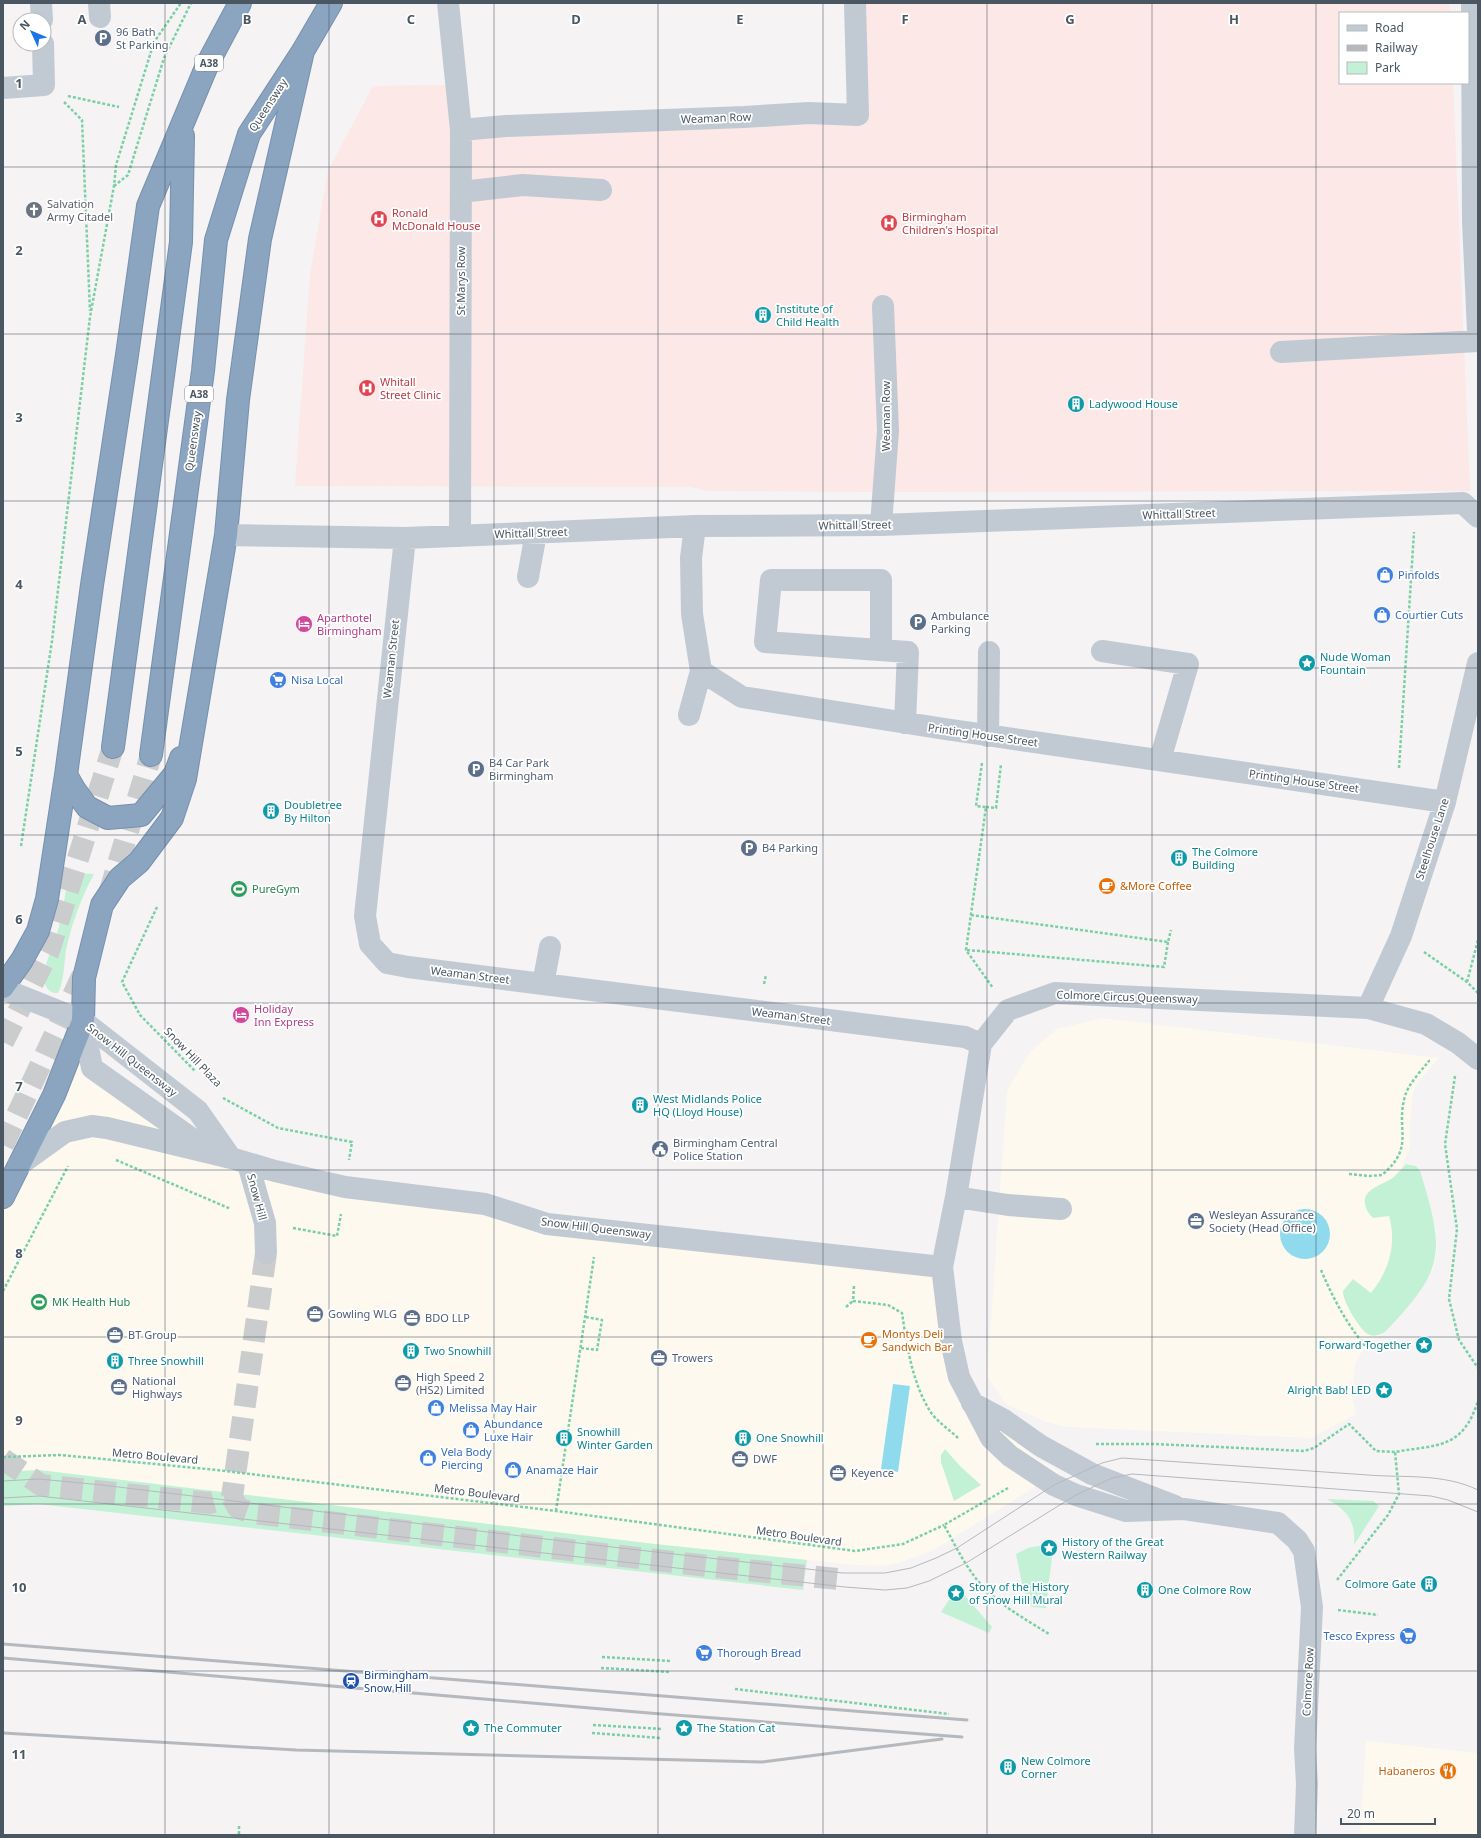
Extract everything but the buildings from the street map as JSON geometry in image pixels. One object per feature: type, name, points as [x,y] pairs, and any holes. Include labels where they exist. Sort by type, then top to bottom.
[{"type":"highway","name":"A38","points":[[113,747],[180,242],[183,125],[208,63],[240,3]]},
{"type":"highway","name":"A38","points":[[303,51],[331,3]]},
{"type":"highway","points":[[3,1197],[54,1095],[83,1021],[84,978],[102,905],[120,878],[139,862],[172,818],[185,779],[226,535],[238,400],[260,239],[303,51]]},
{"type":"highway","name":"Queensway","points":[[151,755],[203,371],[216,240],[249,134],[303,51]]},
{"type":"highway","points":[[3,988],[22,960],[38,930],[46,905],[148,206],[183,125]]},
{"type":"highway","points":[[66,775],[87,807],[108,818],[141,815],[176,774],[193,727]]},
{"type":"street","name":"St Marys Row","points":[[448,3],[461,130],[460,536]]},
{"type":"street","name":"Weaman Row","points":[[461,130],[506,126],[810,113],[858,115],[855,3]]},
{"type":"street","points":[[1472,3],[1473,221],[1478,331]]},
{"type":"street","points":[[3,88],[50,89],[44,52]]},
{"type":"street","points":[[461,192],[523,185],[600,190]]},
{"type":"street","name":"Weaman Row","points":[[881,525],[888,431],[883,306]]},
{"type":"street","points":[[1281,352],[1478,341]]},
{"type":"street","name":"Whittall Street","points":[[226,535],[405,538],[694,526],[881,525],[1463,503],[1478,517]]},
{"type":"street","points":[[689,715],[701,671],[692,614],[691,558],[694,526]]},
{"type":"street","points":[[528,578],[536,533]]},
{"type":"street","name":"Weaman Street","points":[[405,538],[365,916],[370,944],[387,963],[965,1037],[981,1044]]},
{"type":"street","points":[[881,650],[881,580],[771,580],[765,642],[908,652],[905,723]]},
{"type":"street","points":[[1102,651],[1188,664],[1160,760]]},
{"type":"street","points":[[988,736],[989,652]]},
{"type":"street","name":"Steelhouse Lane","points":[[1368,1008],[1401,936],[1444,802],[1478,663]]},
{"type":"street","name":"Printing House Street","points":[[701,671],[742,697],[988,736],[1444,802]]},
{"type":"street","points":[[1407,796],[1455,759]]},
{"type":"street","points":[[543,984],[550,947]]},
{"type":"street","points":[[3,988],[83,1021]]},
{"type":"street","name":"Colmore Circus Queensway","points":[[1008,1010],[1055,993],[1368,1008],[1426,1024],[1458,1043],[1478,1059]]},
{"type":"street","points":[[942,1267],[956,1197],[981,1044],[1008,1010]]},
{"type":"street","name":"Snow Hill Queensway","points":[[83,1021],[198,1111],[231,1159]]},
{"type":"street","name":"Snow Hill Queensway","points":[[83,1021],[92,1068],[231,1159]]},
{"type":"street","name":"Snow Hill Queensway","points":[[19,1165],[65,1132],[92,1126],[106,1128],[345,1187],[485,1204],[547,1224],[855,1259],[942,1267]]},
{"type":"street","name":"Snow Hill","points":[[231,1159],[265,1223],[266,1253]]},
{"type":"street","points":[[956,1197],[1008,1205],[1062,1209]]},
{"type":"street","name":"Colmore Row","points":[[942,1267],[951,1341],[960,1377],[990,1438],[1010,1456],[1054,1484],[1076,1495],[1126,1511],[1184,1509],[1278,1523],[1292,1535],[1304,1551],[1312,1602],[1305,1749],[1307,1784],[1302,1830]]},
{"type":"path","points":[[21,846],[52,641],[90,317],[114,186],[116,165],[154,42],[181,3]]},
{"type":"path","points":[[114,186],[128,175],[164,58],[191,3]]},
{"type":"path","points":[[50,89],[82,120],[90,317]]},
{"type":"path","points":[[50,89],[119,107]]},
{"type":"path","points":[[1407,796],[1415,505]]},
{"type":"path","points":[[982,764],[976,806],[996,808],[1001,765]]},
{"type":"path","points":[[986,807],[966,950],[1008,1010]]},
{"type":"path","name":"Snow Hill Plaza","points":[[157,907],[122,982],[140,1015],[196,1072]]},
{"type":"path","points":[[971,915],[1168,942]]},
{"type":"path","points":[[966,950],[1164,967],[1171,930]]},
{"type":"path","points":[[1401,936],[1467,982],[1478,993]]},
{"type":"path","points":[[1467,982],[1478,940]]},
{"type":"path","points":[[1349,1174],[1369,1176],[1382,1175],[1398,1158],[1402,1146],[1402,1112],[1406,1095],[1415,1079],[1429,1061],[1434,1064]]},
{"type":"path","points":[[1455,1073],[1445,1144],[1457,1229],[1449,1299],[1459,1340],[1478,1368]]},
{"type":"path","name":"Snow Hill Plaza","points":[[218,1095],[278,1128],[352,1142]]},
{"type":"path","points":[[3,1291],[69,1163]]},
{"type":"path","points":[[556,1511],[598,1229]]},
{"type":"path","points":[[846,1307],[853,1301],[855,1259]]},
{"type":"path","points":[[1321,1270],[1336,1304],[1352,1330],[1366,1347]]},
{"type":"path","points":[[853,1301],[888,1305],[902,1313],[909,1355],[918,1384],[930,1412],[962,1442]]},
{"type":"path","points":[[581,1348],[597,1350],[602,1320],[586,1317]]},
{"type":"path","points":[[1095,1444],[1154,1444],[1304,1451],[1314,1448],[1349,1424],[1376,1451],[1395,1452],[1443,1444],[1456,1438],[1467,1426],[1478,1401]]},
{"type":"path","points":[[1312,1602],[1338,1580],[1388,1515],[1399,1494],[1395,1452]]},
{"type":"path","name":"Metro Boulevard","points":[[3,1457],[61,1456],[209,1469],[556,1511],[855,1551],[903,1544],[944,1525],[1012,1486]]},
{"type":"path","points":[[944,1525],[972,1574],[990,1593],[1012,1610],[1049,1634]]},
{"type":"path","points":[[809,1545],[810,1539]]},
{"type":"path","points":[[1312,1602],[1378,1615]]},
{"type":"path","points":[[602,1657],[671,1661]]},
{"type":"path","points":[[601,1668],[670,1672]]},
{"type":"path","points":[[735,1689],[949,1714]]},
{"type":"path","points":[[593,1725],[663,1729]]},
{"type":"path","points":[[592,1733],[662,1738]]},
{"type":"path","points":[[239,1825],[239,1834]]},
{"type":"shaded area","name":"Birmingham Children's Hospital","points":[[850,3],[1449,3],[1450,12],[1339,12],[1339,84],[1453,84],[1470,491],[871,492],[709,491],[690,487],[295,486],[310,274],[328,171],[373,86],[451,85],[461,130],[858,115]]},
{"type":"shaded area","points":[[1102,1018],[1439,1058],[1418,1082],[1413,1093],[1409,1151],[1401,1167],[1406,1164],[1411,1164],[1416,1166],[1420,1171],[1436,1229],[1437,1250],[1434,1267],[1419,1294],[1397,1320],[1366,1347],[1359,1356],[1355,1365],[1352,1396],[1356,1414],[1311,1438],[1067,1427],[1046,1422],[1006,1404],[987,1376],[1007,1091],[1030,1052],[1057,1029]]},
{"type":"shaded area","points":[[69,1056],[92,1068],[215,1155],[547,1224],[942,1267],[972,1403],[1034,1457],[1059,1472],[932,1551],[899,1563],[884,1566],[855,1565],[655,1544],[39,1470],[3,1472],[3,1197]]},
{"type":"shaded area","points":[[1366,1741],[1478,1753],[1478,1835],[1360,1835]]},
{"type":"green space","points":[[69,873],[94,874],[74,920],[66,950],[62,983],[58,993],[55,993],[46,987],[44,972],[59,926]]},
{"type":"green space","points":[[1406,1164],[1416,1166],[1420,1171],[1434,1221],[1436,1241],[1435,1258],[1429,1275],[1420,1292],[1385,1332],[1372,1336],[1366,1333],[1357,1323],[1346,1301],[1343,1291],[1353,1279],[1371,1293],[1383,1275],[1392,1246],[1389,1216],[1373,1218],[1366,1208],[1365,1199],[1371,1190],[1391,1179]]},
{"type":"green space","points":[[945,1449],[961,1467],[981,1485],[954,1501],[941,1462],[941,1455]]},
{"type":"green space","points":[[39,1470],[655,1544],[807,1560],[803,1590],[38,1504],[3,1506],[3,1472]]},
{"type":"green space","points":[[1327,1499],[1373,1501],[1379,1506],[1354,1545],[1352,1523],[1349,1517],[1340,1507]]},
{"type":"green space","points":[[1039,1546],[1053,1548],[1046,1608],[1032,1607],[1023,1588],[1016,1554],[1028,1548]]},
{"type":"green space","points":[[960,1590],[992,1627],[989,1633],[941,1612],[949,1600]]},
{"type":"water","points":[[1305,1209],[1319,1213],[1326,1220],[1330,1234],[1326,1248],[1319,1255],[1305,1259],[1291,1255],[1284,1248],[1280,1234],[1284,1220],[1291,1213]]},
{"type":"water","points":[[893,1384],[910,1386],[898,1472],[881,1469]]},
{"type":"tunnel","points":[[3,1042],[49,951],[113,747]]},
{"type":"tunnel","points":[[109,894],[151,755]]},
{"type":"tunnel","points":[[3,1145],[85,970]]},
{"type":"tunnel","points":[[3,1459],[41,1485],[210,1503],[232,1497],[266,1253]]},
{"type":"tunnel","points":[[232,1497],[238,1508],[252,1513],[716,1567],[838,1579]]},
{"type":"tram line","points":[[3,1481],[39,1479],[102,1485],[603,1546],[843,1573],[885,1573],[911,1568],[936,1558],[957,1548],[1054,1485],[1102,1463],[1122,1458],[1368,1475],[1424,1477],[1451,1481],[1478,1490]]},
{"type":"tram line","points":[[3,1498],[39,1496],[845,1587],[885,1590],[907,1588],[929,1581],[966,1563],[1076,1495],[1112,1478],[1132,1474],[1431,1496],[1448,1500],[1478,1512]]},
{"type":"railway","points":[[3,1644],[967,1720]]},
{"type":"railway","points":[[3,1658],[649,1713],[962,1737]]},
{"type":"railway","points":[[3,1733],[296,1750],[762,1762],[942,1739]]},
{"type":"place","name":"96 Bath St Parking","points":[[103,38]]},
{"type":"place","name":"Salvation Army Citadel","points":[[34,210]]},
{"type":"place","name":"Ronald McDonald House","points":[[379,219]]},
{"type":"place","name":"Birmingham Children's Hospital","points":[[889,223]]},
{"type":"place","name":"Institute of Child Health","points":[[763,315]]},
{"type":"place","name":"Whitall Street Clinic","points":[[367,388]]},
{"type":"place","name":"Ladywood House","points":[[1076,404]]},
{"type":"place","name":"Pinfolds","points":[[1385,575]]},
{"type":"place","name":"Courtier Cuts","points":[[1382,615]]},
{"type":"place","name":"Ambulance Parking","points":[[918,622]]},
{"type":"place","name":"Aparthotel Birmingham","points":[[304,624]]},
{"type":"place","name":"Nude Woman Fountain","points":[[1307,663]]},
{"type":"place","name":"Nisa Local","points":[[278,680]]},
{"type":"place","name":"B4 Car Park Birmingham","points":[[476,769]]},
{"type":"place","name":"Doubletree By Hilton","points":[[271,811]]},
{"type":"place","name":"B4 Parking","points":[[749,848]]},
{"type":"place","name":"The Colmore Building","points":[[1179,858]]},
{"type":"place","name":"&More Coffee","points":[[1107,886]]},
{"type":"place","name":"PureGym","points":[[239,889]]},
{"type":"place","name":"Holiday Inn Express","points":[[241,1015]]},
{"type":"place","name":"West Midlands Police HQ (Lloyd House)","points":[[640,1105]]},
{"type":"place","name":"Birmingham Central Police Station","points":[[660,1149]]},
{"type":"place","name":"Wesleyan Assurance Society (Head Office)","points":[[1196,1221]]},
{"type":"place","name":"MK Health Hub","points":[[39,1302]]},
{"type":"place","name":"Gowling WLG","points":[[315,1314]]},
{"type":"place","name":"BDO LLP","points":[[412,1318]]},
{"type":"place","name":"BT Group","points":[[115,1335]]},
{"type":"place","name":"Montys Deli Sandwich Bar","points":[[869,1340]]},
{"type":"place","name":"Forward Together","points":[[1424,1345]]},
{"type":"place","name":"Two Snowhill","points":[[411,1351]]},
{"type":"place","name":"Trowers","points":[[659,1358]]},
{"type":"place","name":"Three Snowhill","points":[[115,1361]]},
{"type":"place","name":"High Speed 2 (HS2) Limited","points":[[403,1383]]},
{"type":"place","name":"National Highways","points":[[119,1387]]},
{"type":"place","name":"Alright Bab! LED","points":[[1384,1390]]},
{"type":"place","name":"Melissa May Hair","points":[[436,1408]]},
{"type":"place","name":"Abundance Luxe Hair","points":[[471,1430]]},
{"type":"place","name":"Snowhill Winter Garden","points":[[564,1438]]},
{"type":"place","name":"One Snowhill","points":[[743,1438]]},
{"type":"place","name":"Vela Body Piercing","points":[[428,1458]]},
{"type":"place","name":"DWF","points":[[740,1459]]},
{"type":"place","name":"Anamaze Hair","points":[[513,1470]]},
{"type":"place","name":"Keyence","points":[[838,1473]]},
{"type":"place","name":"History of the Great Western Railway","points":[[1049,1548]]},
{"type":"place","name":"Colmore Gate","points":[[1429,1584]]},
{"type":"place","name":"One Colmore Row","points":[[1145,1590]]},
{"type":"place","name":"Story of the History of Snow Hill Mural","points":[[956,1593]]},
{"type":"place","name":"Tesco Express","points":[[1408,1636]]},
{"type":"place","name":"Thorough Bread","points":[[704,1653]]},
{"type":"place","name":"Birmingham Snow Hill","points":[[351,1681]]},
{"type":"place","name":"The Commuter","points":[[471,1728]]},
{"type":"place","name":"The Station Cat","points":[[684,1728]]},
{"type":"place","name":"New Colmore Corner","points":[[1008,1767]]},
{"type":"place","name":"Habaneros","points":[[1448,1771]]}]
